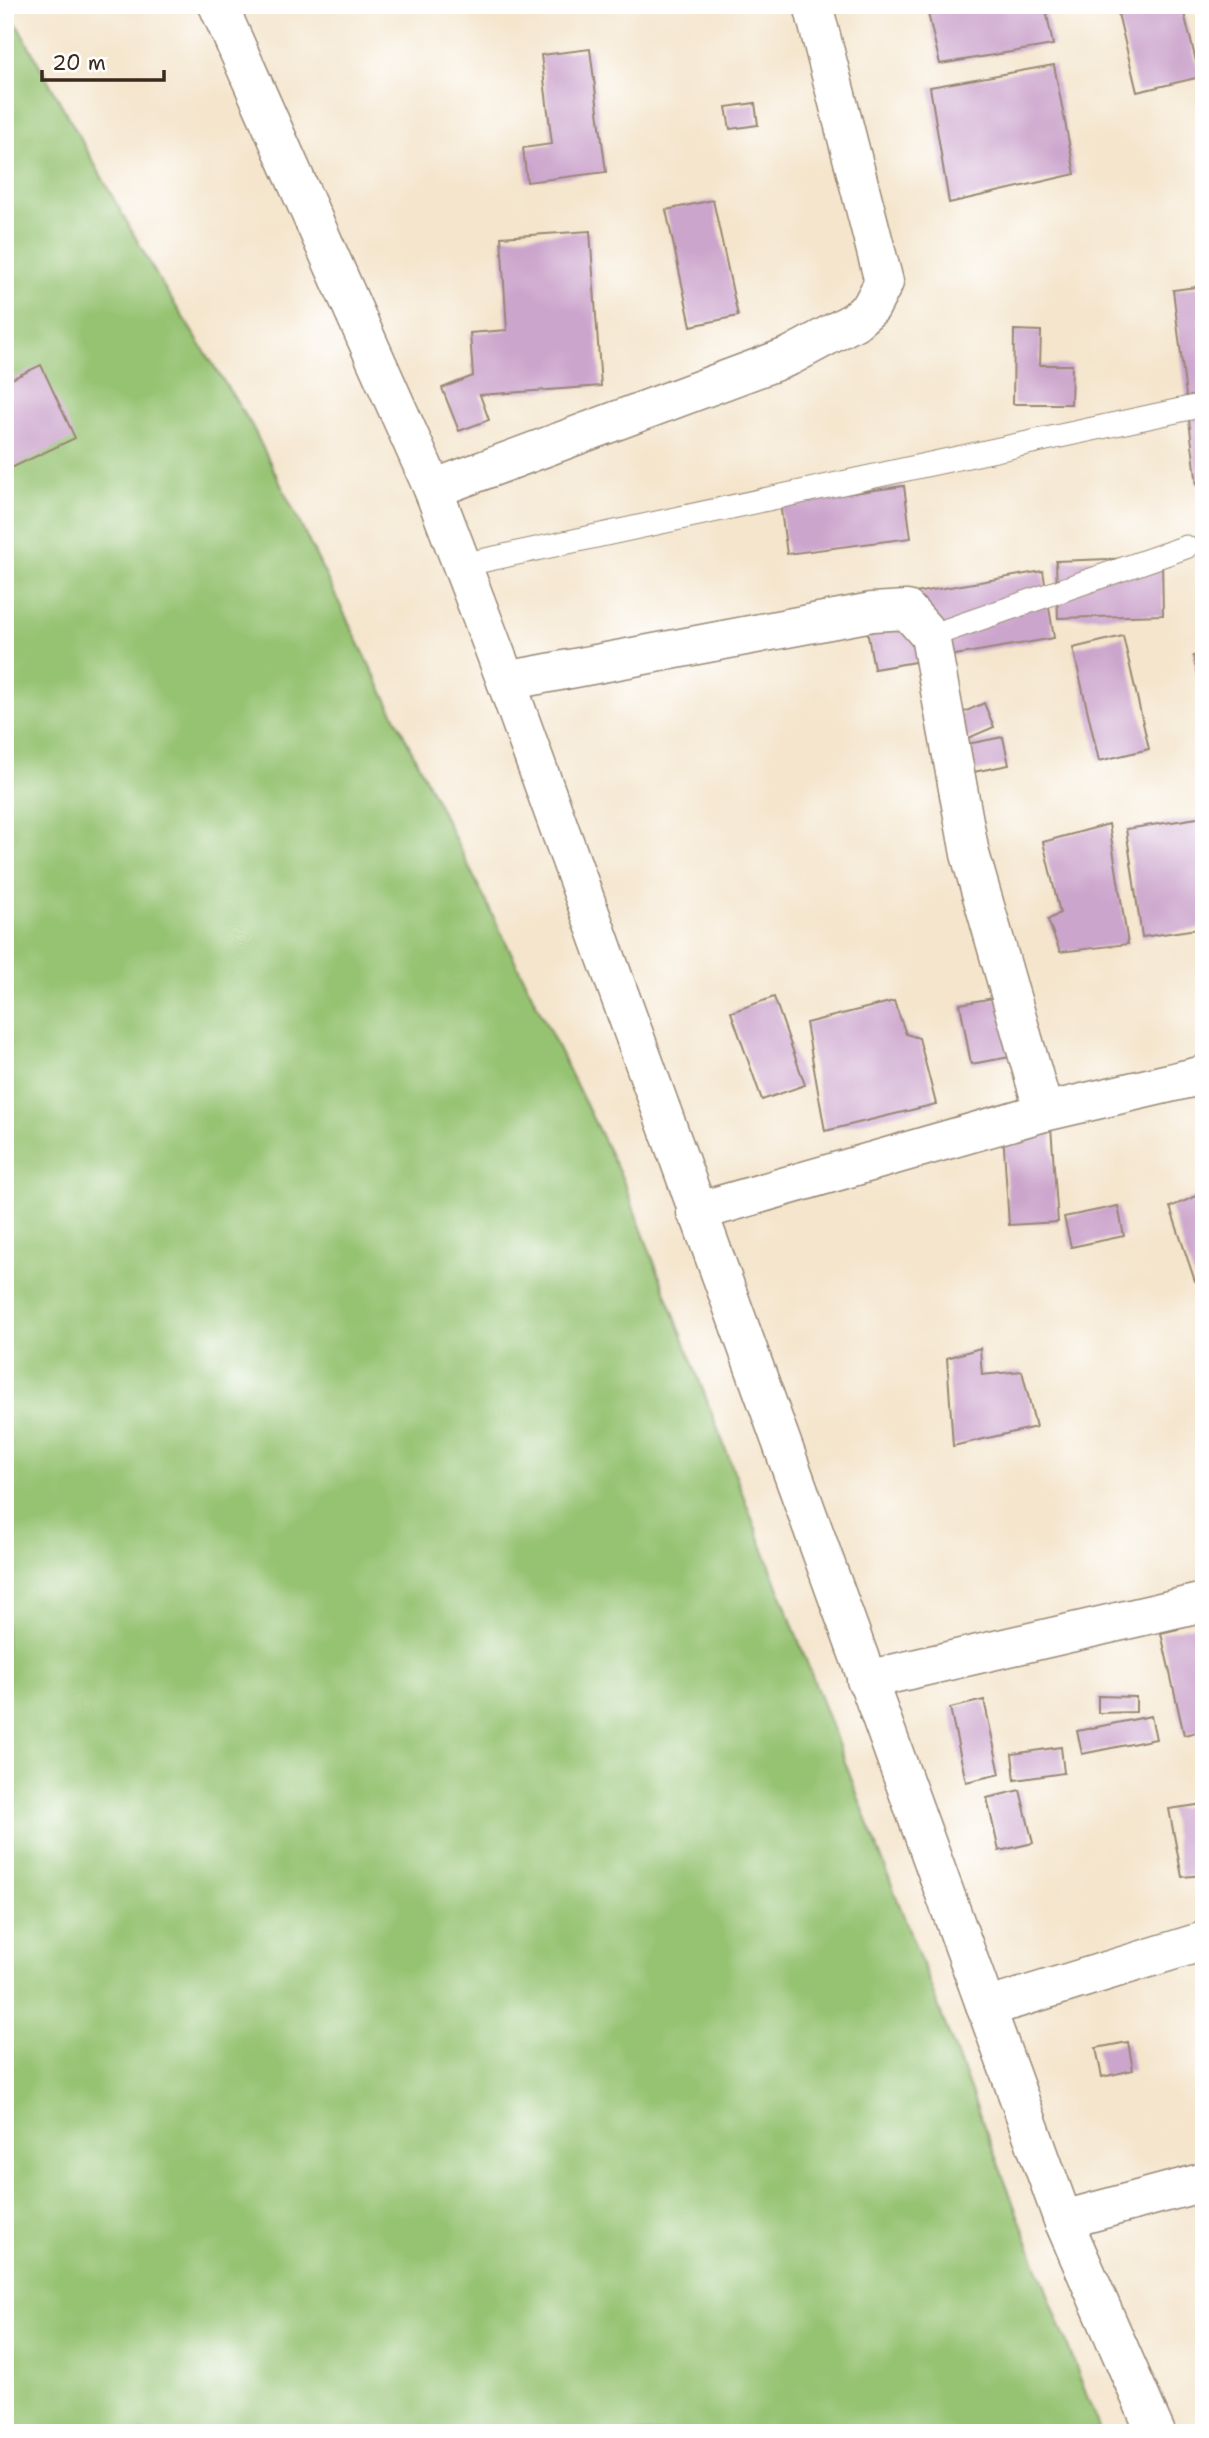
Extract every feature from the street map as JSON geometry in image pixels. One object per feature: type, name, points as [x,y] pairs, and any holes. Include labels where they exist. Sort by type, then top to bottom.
[{"type":"street","points":[[218,5],[433,489],[506,681],[1063,2220],[1156,2433]]},
{"type":"street","points":[[433,489],[790,356],[855,321],[871,307],[884,282],[813,5]]},
{"type":"street","points":[[506,681],[872,611],[907,610],[930,636],[970,854],[1044,1112]]},
{"type":"street","points":[[696,1212],[1044,1112],[1204,1075]]},
{"type":"street","points":[[866,1680],[1204,1602]]},
{"type":"street","points":[[986,2008],[1204,1941]]},
{"type":"street","points":[[1063,2220],[1204,2182]]},
{"type":"lane","points":[[462,565],[1204,405]]},
{"type":"lane","points":[[930,636],[1186,547]]},
{"type":"green space","points":[[6,5],[158,278],[252,426],[622,1178],[1101,2433],[5,2433]]},
{"type":"building","points":[[926,5],[1045,5],[1053,45],[940,64]]},
{"type":"building","points":[[1116,5],[1182,5],[1200,77],[1137,92]]},
{"type":"building","points":[[590,49],[606,172],[527,182],[523,148],[552,144],[541,55]]},
{"type":"building","points":[[1054,65],[1075,174],[949,203],[930,87]]},
{"type":"building","points":[[755,103],[758,125],[730,129],[726,107]]},
{"type":"building","points":[[713,200],[738,316],[691,326],[666,210]]},
{"type":"building","points":[[590,231],[601,386],[480,395],[489,420],[459,431],[442,388],[473,376],[470,333],[507,330],[501,237]]},
{"type":"building","points":[[1204,286],[1204,484],[1197,485],[1173,290]]},
{"type":"building","points":[[1014,330],[1041,331],[1040,365],[1072,365],[1071,404],[1013,404]]},
{"type":"building","points":[[41,365],[75,438],[5,471],[5,427],[11,425],[5,413],[5,382]]},
{"type":"building","points":[[904,486],[911,538],[787,554],[780,503]]},
{"type":"building","points":[[1162,557],[1163,615],[1058,618],[1056,561]]},
{"type":"building","points":[[1043,571],[1054,638],[874,669],[862,602]]},
{"type":"building","points":[[1123,636],[1149,749],[1099,761],[1073,648]]},
{"type":"building","points":[[1204,653],[1204,695],[1203,696],[1193,656]]},
{"type":"building","points":[[984,703],[994,727],[950,746],[940,723]]},
{"type":"building","points":[[1003,737],[1009,765],[963,774],[957,746]]},
{"type":"building","points":[[1204,817],[1204,928],[1142,937],[1126,829]]},
{"type":"building","points":[[1109,824],[1128,944],[1060,952],[1048,920],[1060,913],[1043,842]]},
{"type":"building","points":[[774,997],[805,1085],[762,1100],[731,1012]]},
{"type":"building","points":[[999,997],[1010,1057],[971,1064],[960,1004]]},
{"type":"building","points":[[894,1001],[906,1034],[919,1038],[936,1104],[825,1131],[806,1023]]},
{"type":"building","points":[[1050,1113],[1058,1222],[1009,1225],[1002,1117]]},
{"type":"building","points":[[1204,1193],[1204,1279],[1195,1281],[1170,1207]]},
{"type":"building","points":[[1118,1206],[1124,1236],[1071,1247],[1064,1217]]},
{"type":"building","points":[[980,1348],[982,1375],[1022,1371],[1036,1427],[953,1446],[947,1358]]},
{"type":"building","points":[[1204,1623],[1204,1731],[1184,1735],[1161,1633]]},
{"type":"building","points":[[1098,1696],[1136,1697],[1136,1712],[1098,1713]]},
{"type":"building","points":[[984,1700],[1000,1774],[966,1782],[950,1708]]},
{"type":"building","points":[[1151,1716],[1156,1739],[1082,1754],[1077,1731]]},
{"type":"building","points":[[1061,1747],[1064,1773],[1015,1780],[1012,1754]]},
{"type":"building","points":[[1020,1790],[1033,1843],[999,1851],[987,1798]]},
{"type":"building","points":[[1204,1804],[1204,1875],[1182,1877],[1169,1809]]},
{"type":"building","points":[[1128,2042],[1133,2070],[1102,2077],[1096,2048]]}]
